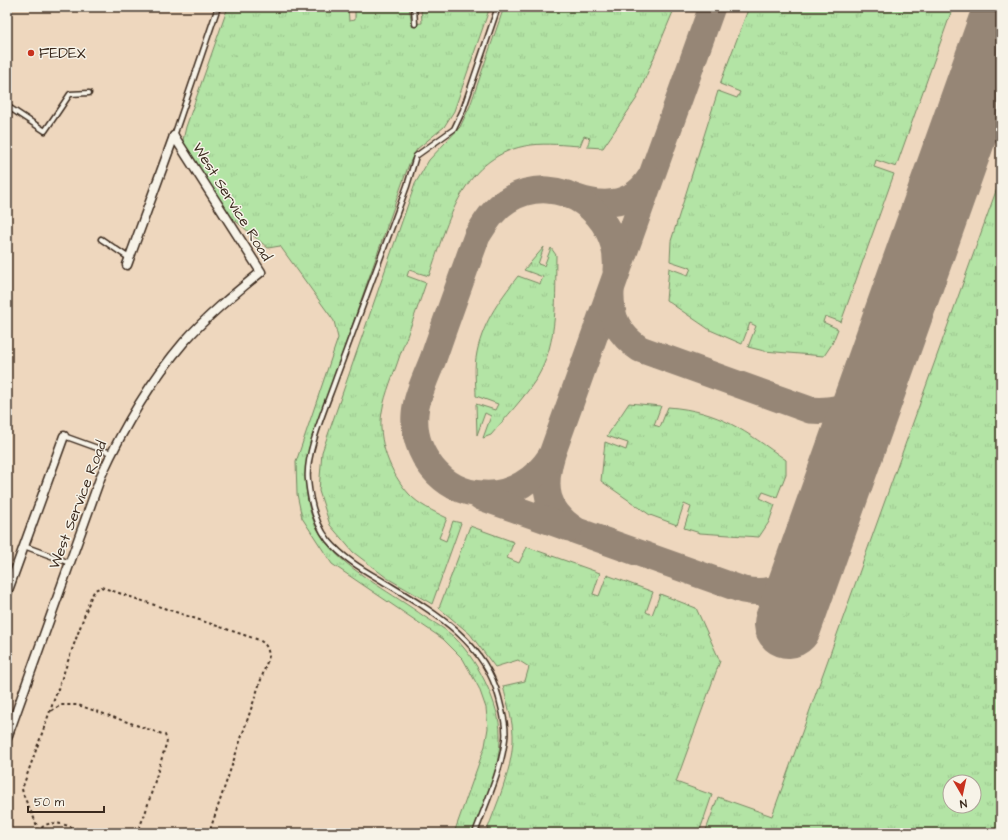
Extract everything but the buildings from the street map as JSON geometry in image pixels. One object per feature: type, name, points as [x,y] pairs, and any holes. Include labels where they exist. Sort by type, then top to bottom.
[{"type":"street","points":[[128,262],[174,136]]},
{"type":"street","name":"West Service Road","points":[[7,738],[101,476],[139,403],[170,359],[206,320],[261,272],[174,136]]},
{"type":"street","points":[[7,592],[64,436]]},
{"type":"lane","points":[[174,136],[218,7]]},
{"type":"lane","points":[[414,7],[415,24]]},
{"type":"lane","points":[[475,833],[500,764],[505,737],[497,691],[485,666],[467,640],[432,612],[344,556],[328,539],[317,520],[310,501],[307,477],[311,453],[327,403],[407,186],[416,156],[454,129],[463,110],[498,7]]},
{"type":"lane","points":[[7,106],[45,132],[70,94],[88,93]]},
{"type":"lane","points":[[101,239],[128,262]]},
{"type":"lane","points":[[64,436],[112,453]]},
{"type":"lane","points":[[24,546],[70,563]]},
{"type":"path","points":[[88,833],[54,822],[46,825],[38,832],[34,815],[24,799],[22,789],[91,596],[101,587],[109,588],[265,643],[269,656],[208,833]]},
{"type":"path","points":[[50,712],[61,705],[78,705],[165,735],[167,741],[145,814],[137,833]]},
{"type":"shaded area","points":[[7,7],[1001,7],[1001,833],[7,833]]},
{"type":"green space","points":[[228,7],[348,7],[349,21],[355,20],[355,7],[409,7],[412,24],[422,23],[421,7],[490,7],[454,111],[444,127],[417,149],[409,164],[309,448],[306,483],[310,511],[320,533],[335,552],[354,569],[452,635],[469,655],[485,681],[498,717],[500,728],[500,747],[491,785],[473,833],[454,833],[485,746],[488,728],[486,708],[479,688],[463,659],[443,639],[332,564],[302,518],[297,494],[296,462],[338,338],[334,321],[280,246],[268,248],[231,217],[186,152],[183,140],[186,127]]},
{"type":"green space","points":[[504,7],[675,7],[637,98],[603,148],[587,147],[590,138],[584,136],[580,146],[549,144],[531,145],[508,151],[489,162],[474,176],[452,213],[443,234],[429,276],[409,270],[407,276],[426,283],[385,398],[382,412],[381,434],[386,456],[402,486],[426,508],[447,518],[439,538],[446,541],[453,521],[461,523],[432,604],[387,578],[353,552],[330,525],[319,491],[322,452],[415,184],[429,160],[460,127],[470,106]]},
{"type":"green space","points":[[749,7],[953,7],[896,167],[876,160],[874,167],[894,174],[841,322],[825,316],[823,322],[838,329],[832,344],[824,356],[764,351],[748,347],[756,326],[750,323],[742,344],[710,330],[666,300],[669,268],[688,275],[691,268],[670,261],[671,241],[718,91],[737,98],[740,92],[720,84]]},
{"type":"green space","points":[[1001,177],[1001,833],[705,833],[718,797],[772,816]]},
{"type":"green space","points":[[544,247],[538,264],[544,266],[551,248],[556,255],[554,318],[549,349],[537,378],[521,400],[491,435],[483,438],[491,416],[485,413],[477,435],[476,404],[495,410],[498,404],[476,396],[475,363],[478,346],[491,314],[518,276],[540,284],[543,277],[524,270]]},
{"type":"green space","points":[[629,403],[661,406],[654,425],[660,427],[668,407],[686,409],[717,418],[731,424],[758,440],[786,460],[786,474],[777,497],[763,492],[760,498],[775,505],[769,522],[759,537],[700,533],[684,528],[691,507],[684,504],[677,525],[650,515],[601,481],[605,442],[626,450],[628,443],[607,436]]},
{"type":"green space","points":[[470,526],[514,542],[507,558],[519,563],[527,547],[600,573],[593,594],[599,596],[607,575],[653,592],[646,612],[652,615],[660,594],[696,608],[720,661],[676,782],[712,795],[699,833],[486,833],[503,788],[512,753],[513,734],[510,713],[503,686],[525,681],[529,667],[518,660],[495,667],[470,634],[439,608]]},
{"type":"taxiway","points":[[712,7],[552,454],[547,478],[547,488],[552,507],[566,523],[577,531],[743,590],[756,592],[776,589],[793,579],[813,552]]},
{"type":"taxiway","points":[[577,198],[598,203],[618,202],[636,194],[650,178]]},
{"type":"taxiway","points":[[551,456],[531,479],[513,489],[504,492],[483,494],[468,492],[455,487],[443,479],[432,468],[424,456],[419,443],[415,429],[415,414],[420,393],[477,236],[494,212],[508,200],[527,192],[547,190],[566,194],[583,202],[597,215],[608,231],[615,250],[616,270]]},
{"type":"taxiway","points":[[611,292],[612,310],[617,325],[626,338],[640,349],[810,410],[828,410],[843,407],[855,400],[864,391],[871,380],[890,336]]},
{"type":"taxiway","points":[[481,497],[569,528]]},
{"type":"runway","points":[[788,624],[1001,26]]},
{"type":"place","name":"FEDEX","points":[[31,53]]}]
